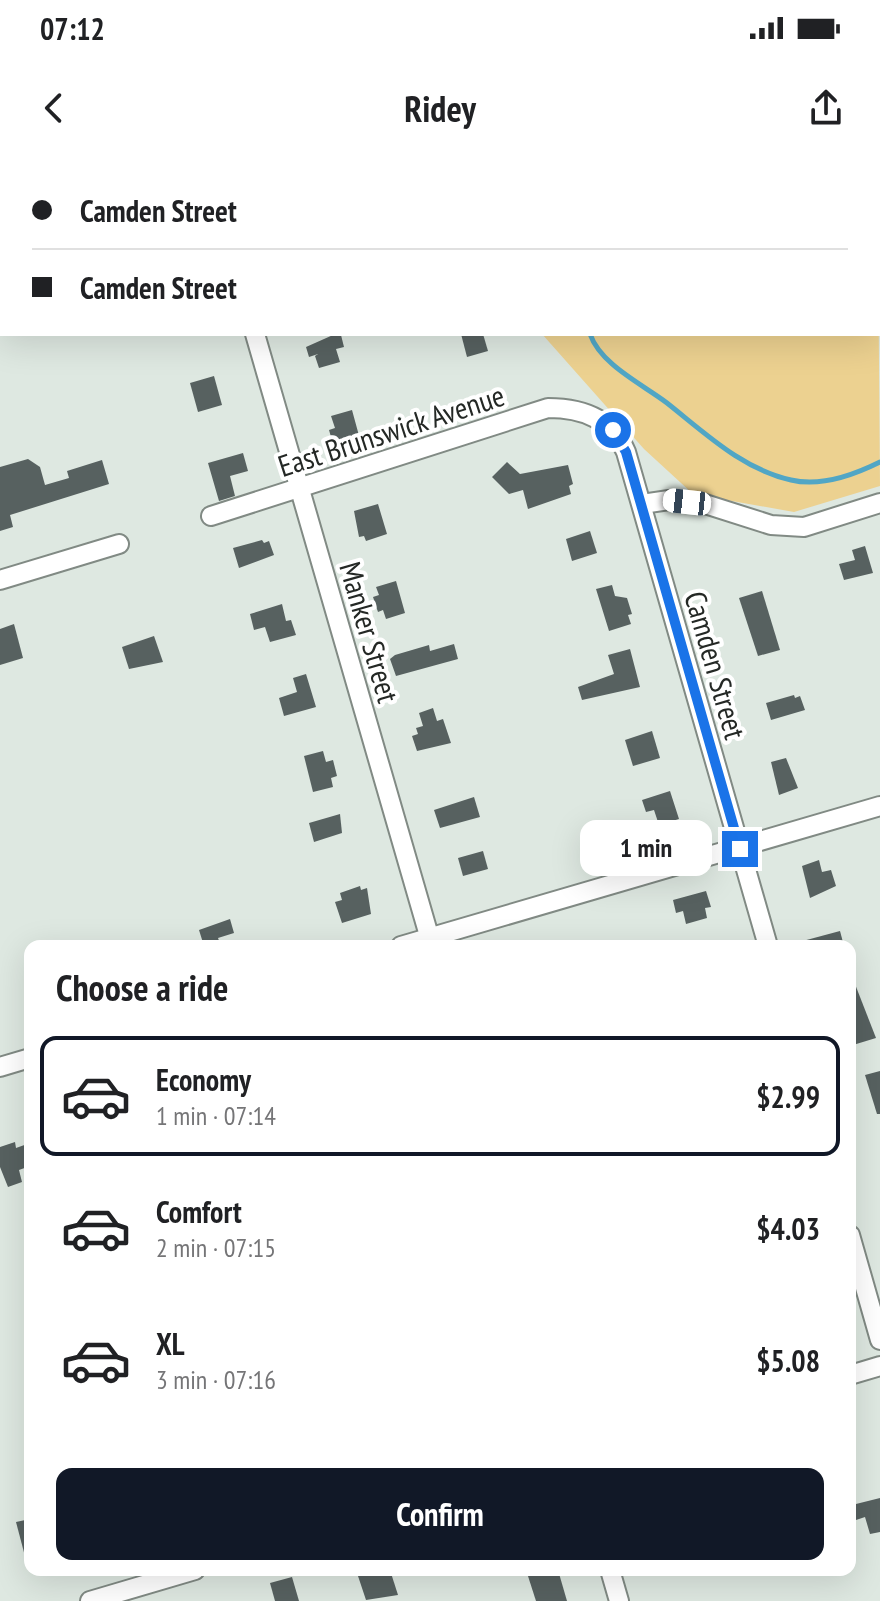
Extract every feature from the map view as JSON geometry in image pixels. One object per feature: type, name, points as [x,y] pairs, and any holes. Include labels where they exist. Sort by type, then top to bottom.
[{"type":"street","name":"Manker Street","points":[[256,336],[429,940]]},
{"type":"street","name":"East Brunswick Avenue","points":[[211,516],[300,490],[548,408],[589,414]]},
{"type":"street","name":"Camden Street","points":[[589,414],[605,422],[621,440],[766,940]]},
{"type":"street","points":[[642,504],[669,500],[705,504],[771,525],[804,527],[880,503]]},
{"type":"street","points":[[0,580],[119,544]]},
{"type":"street","points":[[437,940],[880,806]]},
{"type":"street","points":[[0,1067],[24,1060]]},
{"type":"street","points":[[856,1256],[880,1340]]},
{"type":"street","points":[[856,1373],[880,1366]]},
{"type":"street","points":[[90,1601],[175,1576]]},
{"type":"street","points":[[612,1576],[619,1601]]},
{"type":"shaded area","points":[[544,336],[879,336],[880,486],[794,512],[693,494],[644,449]]},
{"type":"building","points":[[331,336],[341,336],[344,347],[336,349],[340,362],[319,368],[315,356],[318,354],[309,357],[306,347]]},
{"type":"building","points":[[462,336],[484,336],[488,351],[467,357]]},
{"type":"building","points":[[214,376],[222,405],[198,412],[190,383]]},
{"type":"building","points":[[352,410],[361,443],[333,444],[329,430],[335,428],[331,416]]},
{"type":"building","points":[[243,453],[248,471],[230,476],[235,496],[219,501],[208,463]]},
{"type":"building","points":[[28,459],[40,467],[45,485],[69,478],[67,471],[102,460],[109,484],[10,515],[13,527],[0,531],[0,467]]},
{"type":"building","points":[[507,462],[520,474],[568,465],[573,484],[569,486],[571,494],[528,509],[523,490],[509,494],[492,477]]},
{"type":"building","points":[[378,504],[387,534],[366,541],[364,536],[359,537],[354,511]]},
{"type":"building","points":[[590,531],[597,553],[572,561],[566,539]]},
{"type":"building","points":[[262,540],[264,543],[269,541],[274,555],[239,568],[233,548]]},
{"type":"building","points":[[865,546],[873,573],[844,580],[839,564],[855,560],[852,550]]},
{"type":"building","points":[[396,581],[405,613],[386,619],[383,610],[378,612],[373,597],[379,595],[376,587]]},
{"type":"building","points":[[612,585],[615,596],[627,598],[632,614],[628,615],[631,624],[609,631],[596,589]]},
{"type":"building","points":[[762,591],[780,650],[758,656],[739,598]]},
{"type":"building","points":[[282,604],[286,621],[291,620],[296,635],[270,642],[265,627],[254,630],[250,614]]},
{"type":"building","points":[[14,624],[23,658],[0,665],[0,629]]},
{"type":"building","points":[[154,636],[163,662],[129,669],[122,647]]},
{"type":"building","points":[[454,644],[458,659],[396,676],[390,659],[395,655],[429,645],[430,651]]},
{"type":"building","points":[[630,649],[640,687],[582,700],[578,687],[614,674],[608,655]]},
{"type":"building","points":[[306,674],[316,707],[284,716],[279,698],[297,692],[293,678]]},
{"type":"building","points":[[794,695],[795,698],[800,696],[805,710],[771,720],[766,703]]},
{"type":"building","points":[[433,708],[437,721],[443,719],[451,743],[417,751],[412,736],[418,734],[416,728],[423,726],[419,713]]},
{"type":"building","points":[[652,731],[660,758],[633,766],[625,740]]},
{"type":"building","points":[[323,751],[326,762],[333,760],[337,776],[331,778],[333,787],[313,792],[304,756]]},
{"type":"building","points":[[786,758],[798,788],[779,795],[771,762]]},
{"type":"building","points":[[670,791],[679,819],[659,825],[654,810],[646,812],[642,800]]},
{"type":"building","points":[[474,797],[480,817],[440,828],[434,810]]},
{"type":"building","points":[[340,814],[342,833],[314,842],[309,823]]},
{"type":"building","points":[[483,851],[488,869],[463,876],[458,858]]},
{"type":"building","points":[[819,860],[822,872],[831,870],[836,886],[810,898],[802,866]]},
{"type":"building","points":[[360,886],[361,890],[367,888],[371,914],[342,923],[335,902],[342,900],[340,893]]},
{"type":"building","points":[[706,891],[711,907],[705,908],[707,918],[686,924],[683,911],[676,913],[673,900]]},
{"type":"building","points":[[230,919],[234,933],[219,940],[202,940],[199,930]]},
{"type":"building","points":[[840,931],[842,940],[806,940]]},
{"type":"building","points":[[856,987],[876,1038],[856,1044]]},
{"type":"building","points":[[880,1071],[880,1114],[877,1114],[865,1075]]},
{"type":"building","points":[[15,1142],[16,1148],[24,1145],[24,1168],[19,1170],[22,1182],[8,1187],[0,1167],[0,1147]]},
{"type":"building","points":[[880,1498],[880,1532],[870,1534],[865,1517],[856,1520],[856,1504]]},
{"type":"building","points":[[24,1520],[24,1552],[16,1522]]},
{"type":"building","points":[[358,1576],[392,1576],[398,1595],[366,1600]]},
{"type":"building","points":[[528,1576],[560,1576],[567,1601],[536,1601]]},
{"type":"building","points":[[292,1577],[299,1601],[275,1601],[270,1583]]},
{"type":"waterway","points":[[591,336],[603,355],[623,373],[725,449],[756,468],[791,480],[813,482],[848,475],[880,462]]},
{"type":"route","points":[[613,430],[626,452],[740,849]]}]
